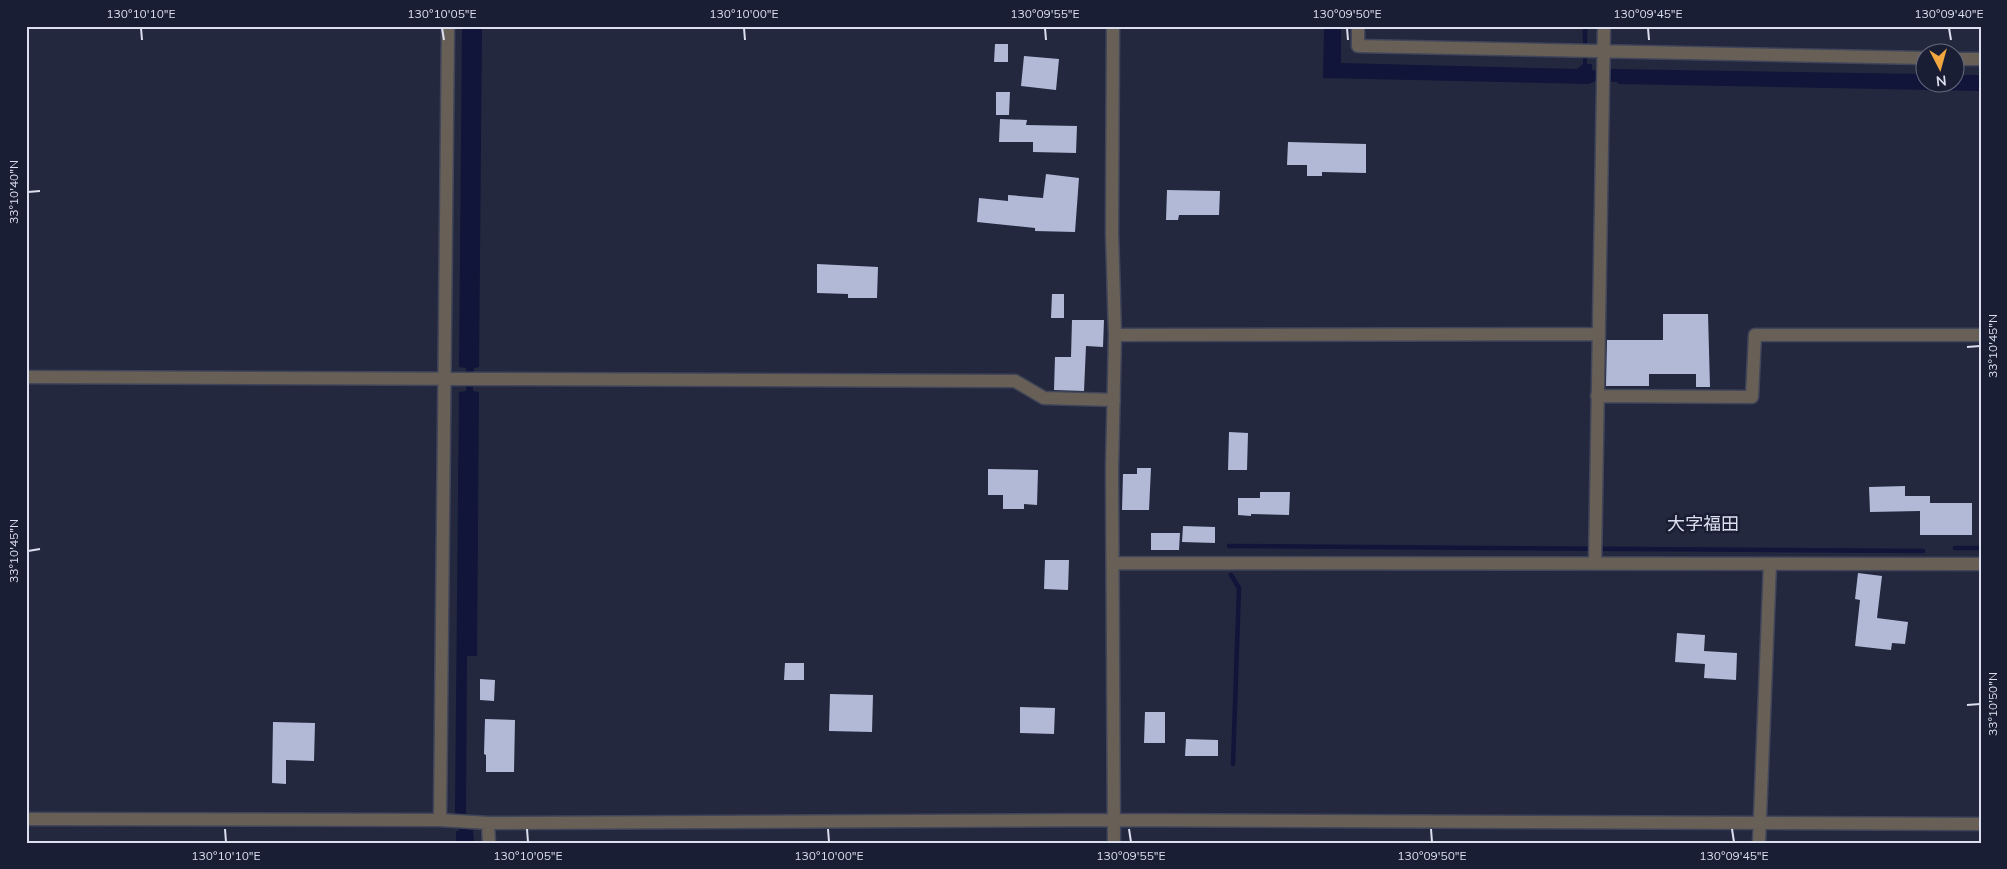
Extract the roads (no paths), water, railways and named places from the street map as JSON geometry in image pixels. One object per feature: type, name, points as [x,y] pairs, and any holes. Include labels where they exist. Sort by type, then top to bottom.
[{"type":"street","points":[[440,820],[448,26]]},
{"type":"street","points":[[1113,26],[1112,232],[1115,335],[1112,469],[1114,843]]},
{"type":"street","points":[[1358,26],[1358,46],[1594,55],[1914,58]]},
{"type":"street","points":[[1595,553],[1603,90],[1594,55],[1604,26]]},
{"type":"street","points":[[1964,59],[1981,59]]},
{"type":"street","points":[[1115,335],[1598,334]]},
{"type":"street","points":[[1597,396],[1752,397],[1755,335],[1981,335]]},
{"type":"street","points":[[26,377],[1016,381],[1044,398],[1114,400]]},
{"type":"street","points":[[1114,563],[1595,553],[1770,564],[1981,564]]},
{"type":"street","points":[[1759,843],[1770,564]]},
{"type":"street","points":[[26,819],[440,820],[488,823],[1114,820],[1981,824]]},
{"type":"street","points":[[488,823],[489,843]]},
{"type":"waterway","points":[[1585,26],[1585,42]]},
{"type":"waterway","points":[[1229,546],[1923,551]]},
{"type":"waterway","points":[[1955,548],[1981,548]]},
{"type":"waterway","points":[[1231,575],[1239,588],[1233,764]]},
{"type":"district","name":"大字福田","points":[[1703,524]]}]
